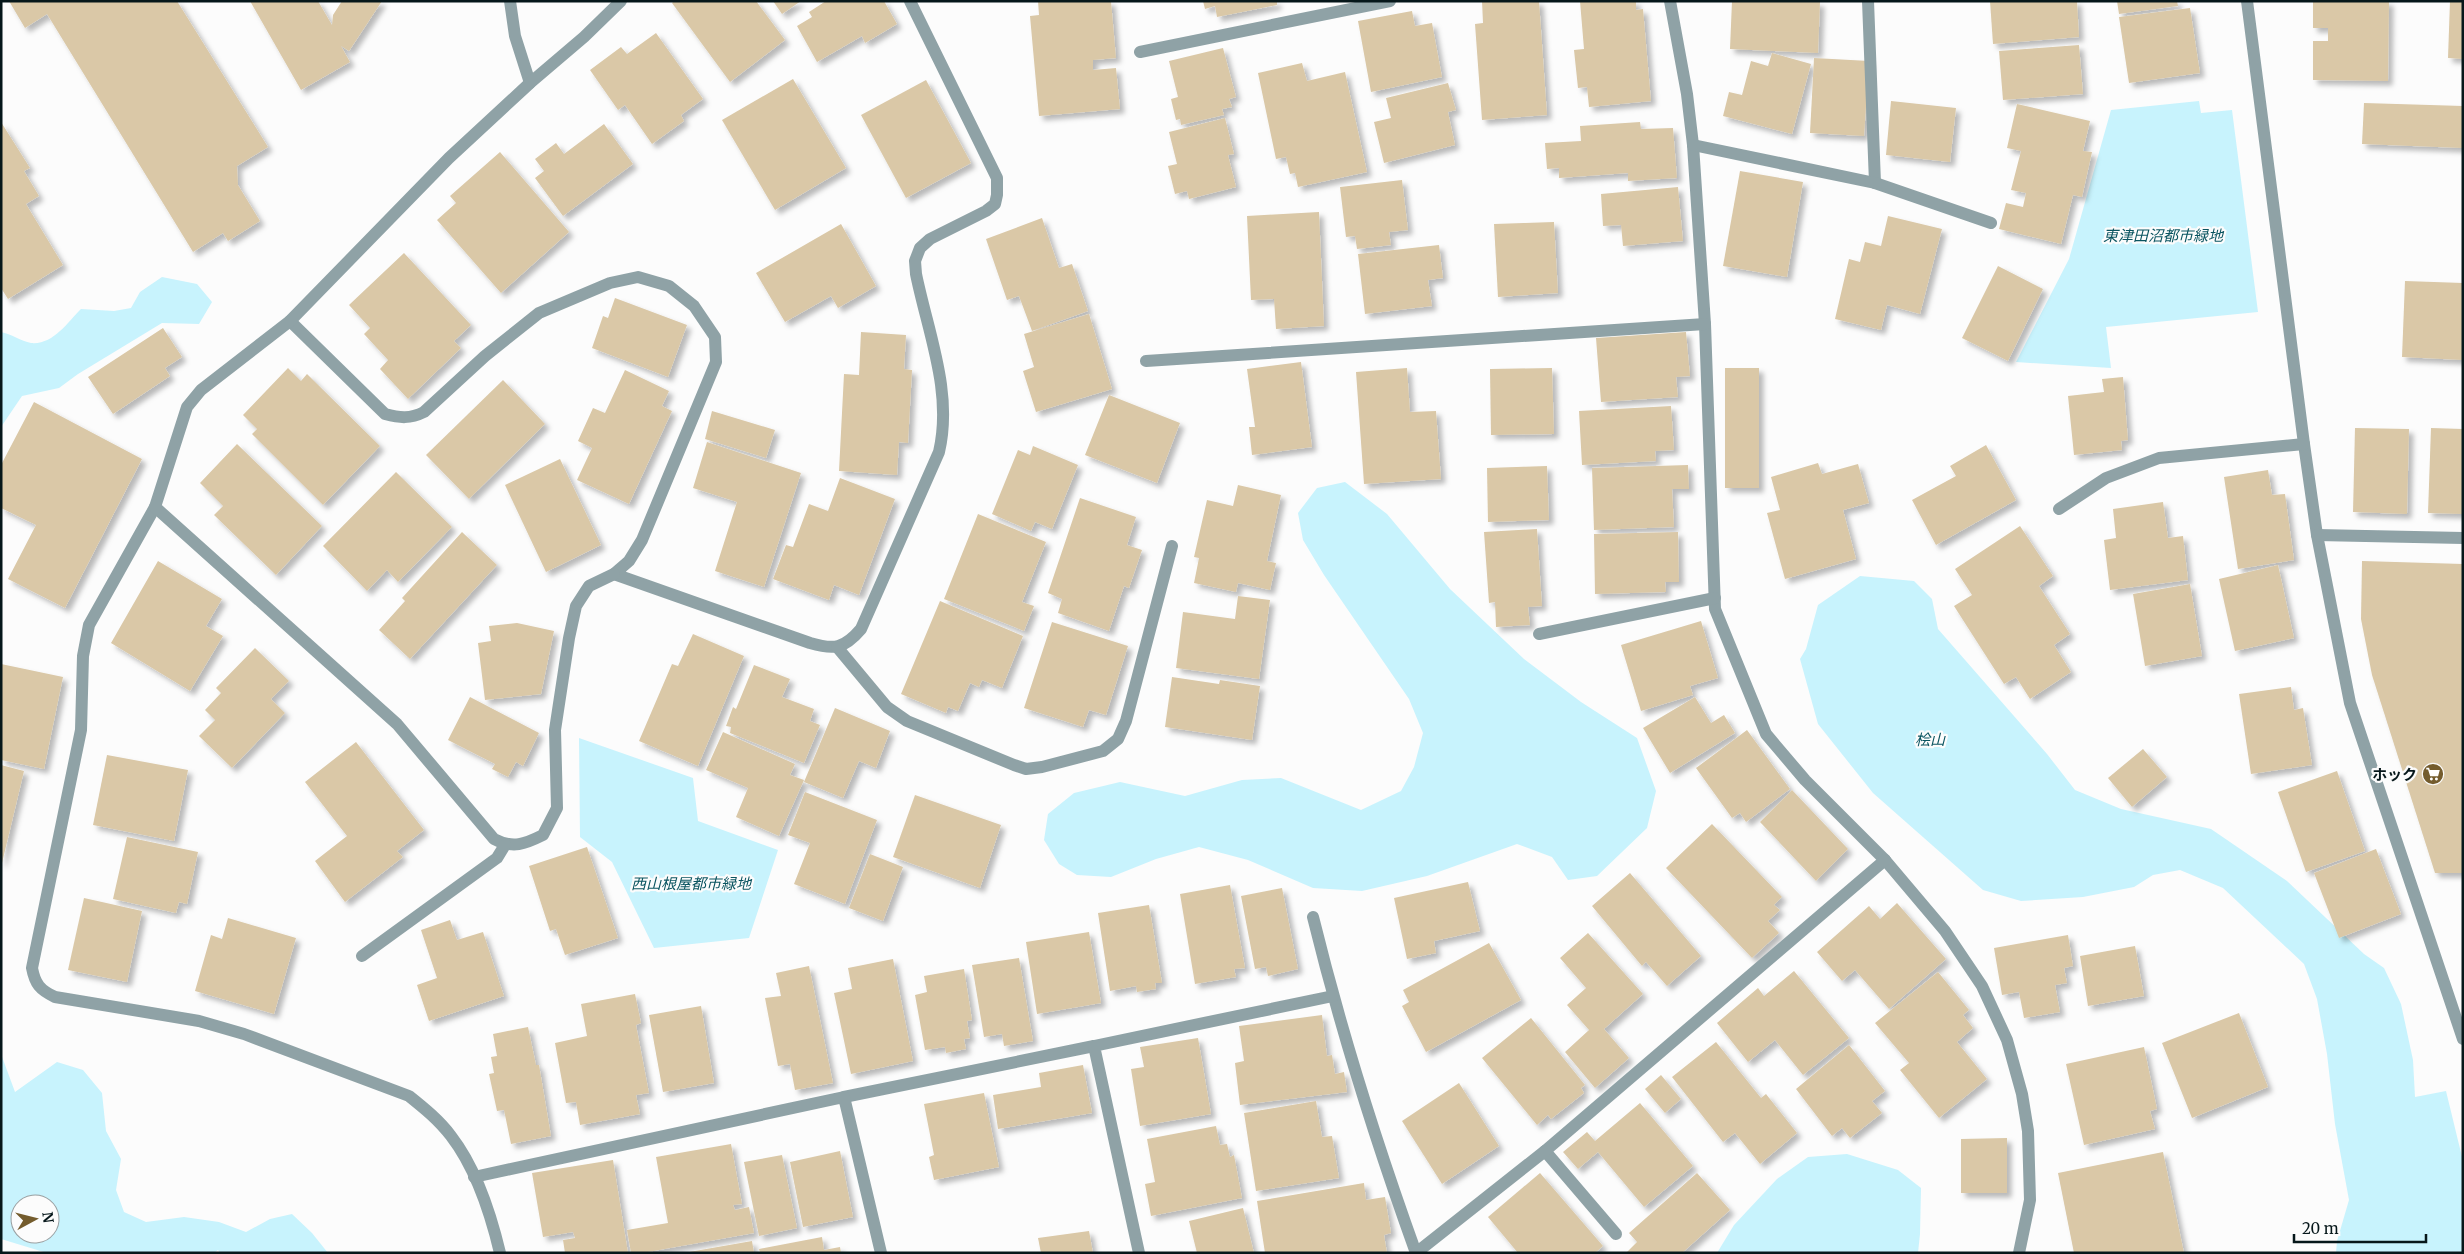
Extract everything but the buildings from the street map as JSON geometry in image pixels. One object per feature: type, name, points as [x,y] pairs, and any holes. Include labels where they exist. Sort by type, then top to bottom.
[{"type":"street","points":[[510,1],[515,36],[530,83]]},
{"type":"street","points":[[500,1253],[494,1225],[474,1177],[452,1137],[432,1114],[409,1096],[244,1034],[198,1021],[55,997],[44,992],[35,983],[32,968],[81,730],[83,656],[89,625],[154,507],[187,407],[201,390],[290,321],[449,158],[530,83],[584,37],[621,1]]},
{"type":"street","points":[[614,574],[825,647],[837,647],[850,642],[861,630],[939,452],[944,430],[945,412],[942,386],[916,274],[915,260],[920,248],[930,239],[986,211],[995,204],[997,195],[997,178],[910,1]]},
{"type":"street","points":[[1140,52],[1390,1]]},
{"type":"street","points":[[1670,1],[1687,94],[1693,144],[1705,324],[1715,608],[1766,734],[1805,780],[1885,860],[1945,931],[1982,986],[2006,1040],[2022,1094],[2030,1162],[2030,1200],[2019,1253]]},
{"type":"street","points":[[1868,1],[1875,183]]},
{"type":"street","points":[[2247,1],[2317,535],[2350,703],[2463,1039]]},
{"type":"street","points":[[1693,144],[1875,183],[1991,223]]},
{"type":"street","points":[[154,507],[397,724],[494,839],[505,845],[519,845],[543,835],[557,808],[555,730],[569,638],[576,606],[589,586],[614,574],[629,561],[642,540],[716,362],[715,337],[694,306],[669,286],[638,277],[610,283],[539,313],[485,356],[424,412],[412,418],[399,418],[385,414],[290,321]]},
{"type":"street","points":[[1146,361],[1705,324]]},
{"type":"street","points":[[2060,510],[2106,478],[2159,458],[2304,444]]},
{"type":"street","points":[[2317,535],[2463,538]]},
{"type":"street","points":[[837,647],[888,706],[907,721],[1014,765],[1026,768],[1042,767],[1103,751],[1118,739],[1126,721],[1172,546]]},
{"type":"street","points":[[1539,634],[1715,598]]},
{"type":"street","points":[[362,956],[497,858],[505,845]]},
{"type":"street","points":[[1313,918],[1333,996],[1383,1161],[1416,1253],[1545,1151],[1885,860]]},
{"type":"street","points":[[474,1177],[844,1097],[1333,996]]},
{"type":"street","points":[[1094,1046],[1138,1253]]},
{"type":"street","points":[[844,1097],[880,1253]]},
{"type":"street","points":[[1545,1151],[1616,1234]]},
{"type":"green space","name":"東津田沼都市緑地","points":[[2199,101],[2201,113],[2232,110],[2258,312],[2106,327],[2111,368],[2016,362],[2069,259],[2111,110]]},
{"type":"green space","points":[[162,277],[197,284],[212,302],[199,324],[162,323],[78,374],[59,388],[22,396],[1,427],[1,332],[24,341],[39,343],[53,337],[81,309],[114,311],[131,308],[140,292]]},
{"type":"green space","points":[[1345,482],[1387,514],[1450,589],[1524,659],[1581,702],[1637,738],[1656,791],[1647,828],[1597,876],[1568,880],[1552,857],[1517,844],[1427,876],[1362,891],[1313,888],[1248,860],[1199,847],[1156,859],[1111,877],[1077,875],[1059,864],[1044,840],[1048,814],[1074,793],[1120,782],[1185,796],[1242,780],[1281,778],[1361,810],[1401,791],[1414,767],[1423,733],[1409,699],[1324,575],[1303,540],[1298,513],[1317,488]]},
{"type":"green space","name":"桧山","points":[[1860,576],[1914,581],[1932,599],[1938,629],[2047,754],[2075,790],[2121,809],[2211,829],[2287,881],[2364,954],[2384,968],[2401,1004],[2413,1060],[2415,1097],[2446,1091],[2463,1161],[2463,1253],[2336,1253],[2337,1241],[2349,1200],[2335,1124],[2327,1054],[2317,999],[2304,964],[2223,888],[2180,870],[2153,875],[2134,887],[2083,897],[2021,901],[1983,890],[1873,793],[1818,724],[1800,659],[1806,649],[1818,605]]},
{"type":"green space","name":"西山根屋都市緑地","points":[[579,738],[693,778],[698,821],[778,850],[749,938],[654,948],[612,862],[580,837]]},
{"type":"green space","points":[[1,1054],[15,1092],[57,1062],[83,1070],[102,1093],[106,1131],[121,1159],[116,1190],[124,1212],[146,1222],[184,1217],[219,1222],[246,1232],[270,1219],[292,1214],[312,1233],[328,1253],[220,1253],[218,1250],[214,1253],[47,1253],[17,1244],[60,1244],[60,1194],[10,1194],[10,1242],[1,1239]]},
{"type":"green space","points":[[1847,1154],[1898,1170],[1921,1188],[1918,1253],[1717,1253],[1734,1225],[1777,1179],[1808,1157]]},
{"type":"place","name":"ホック","points":[[2433,774]]}]
